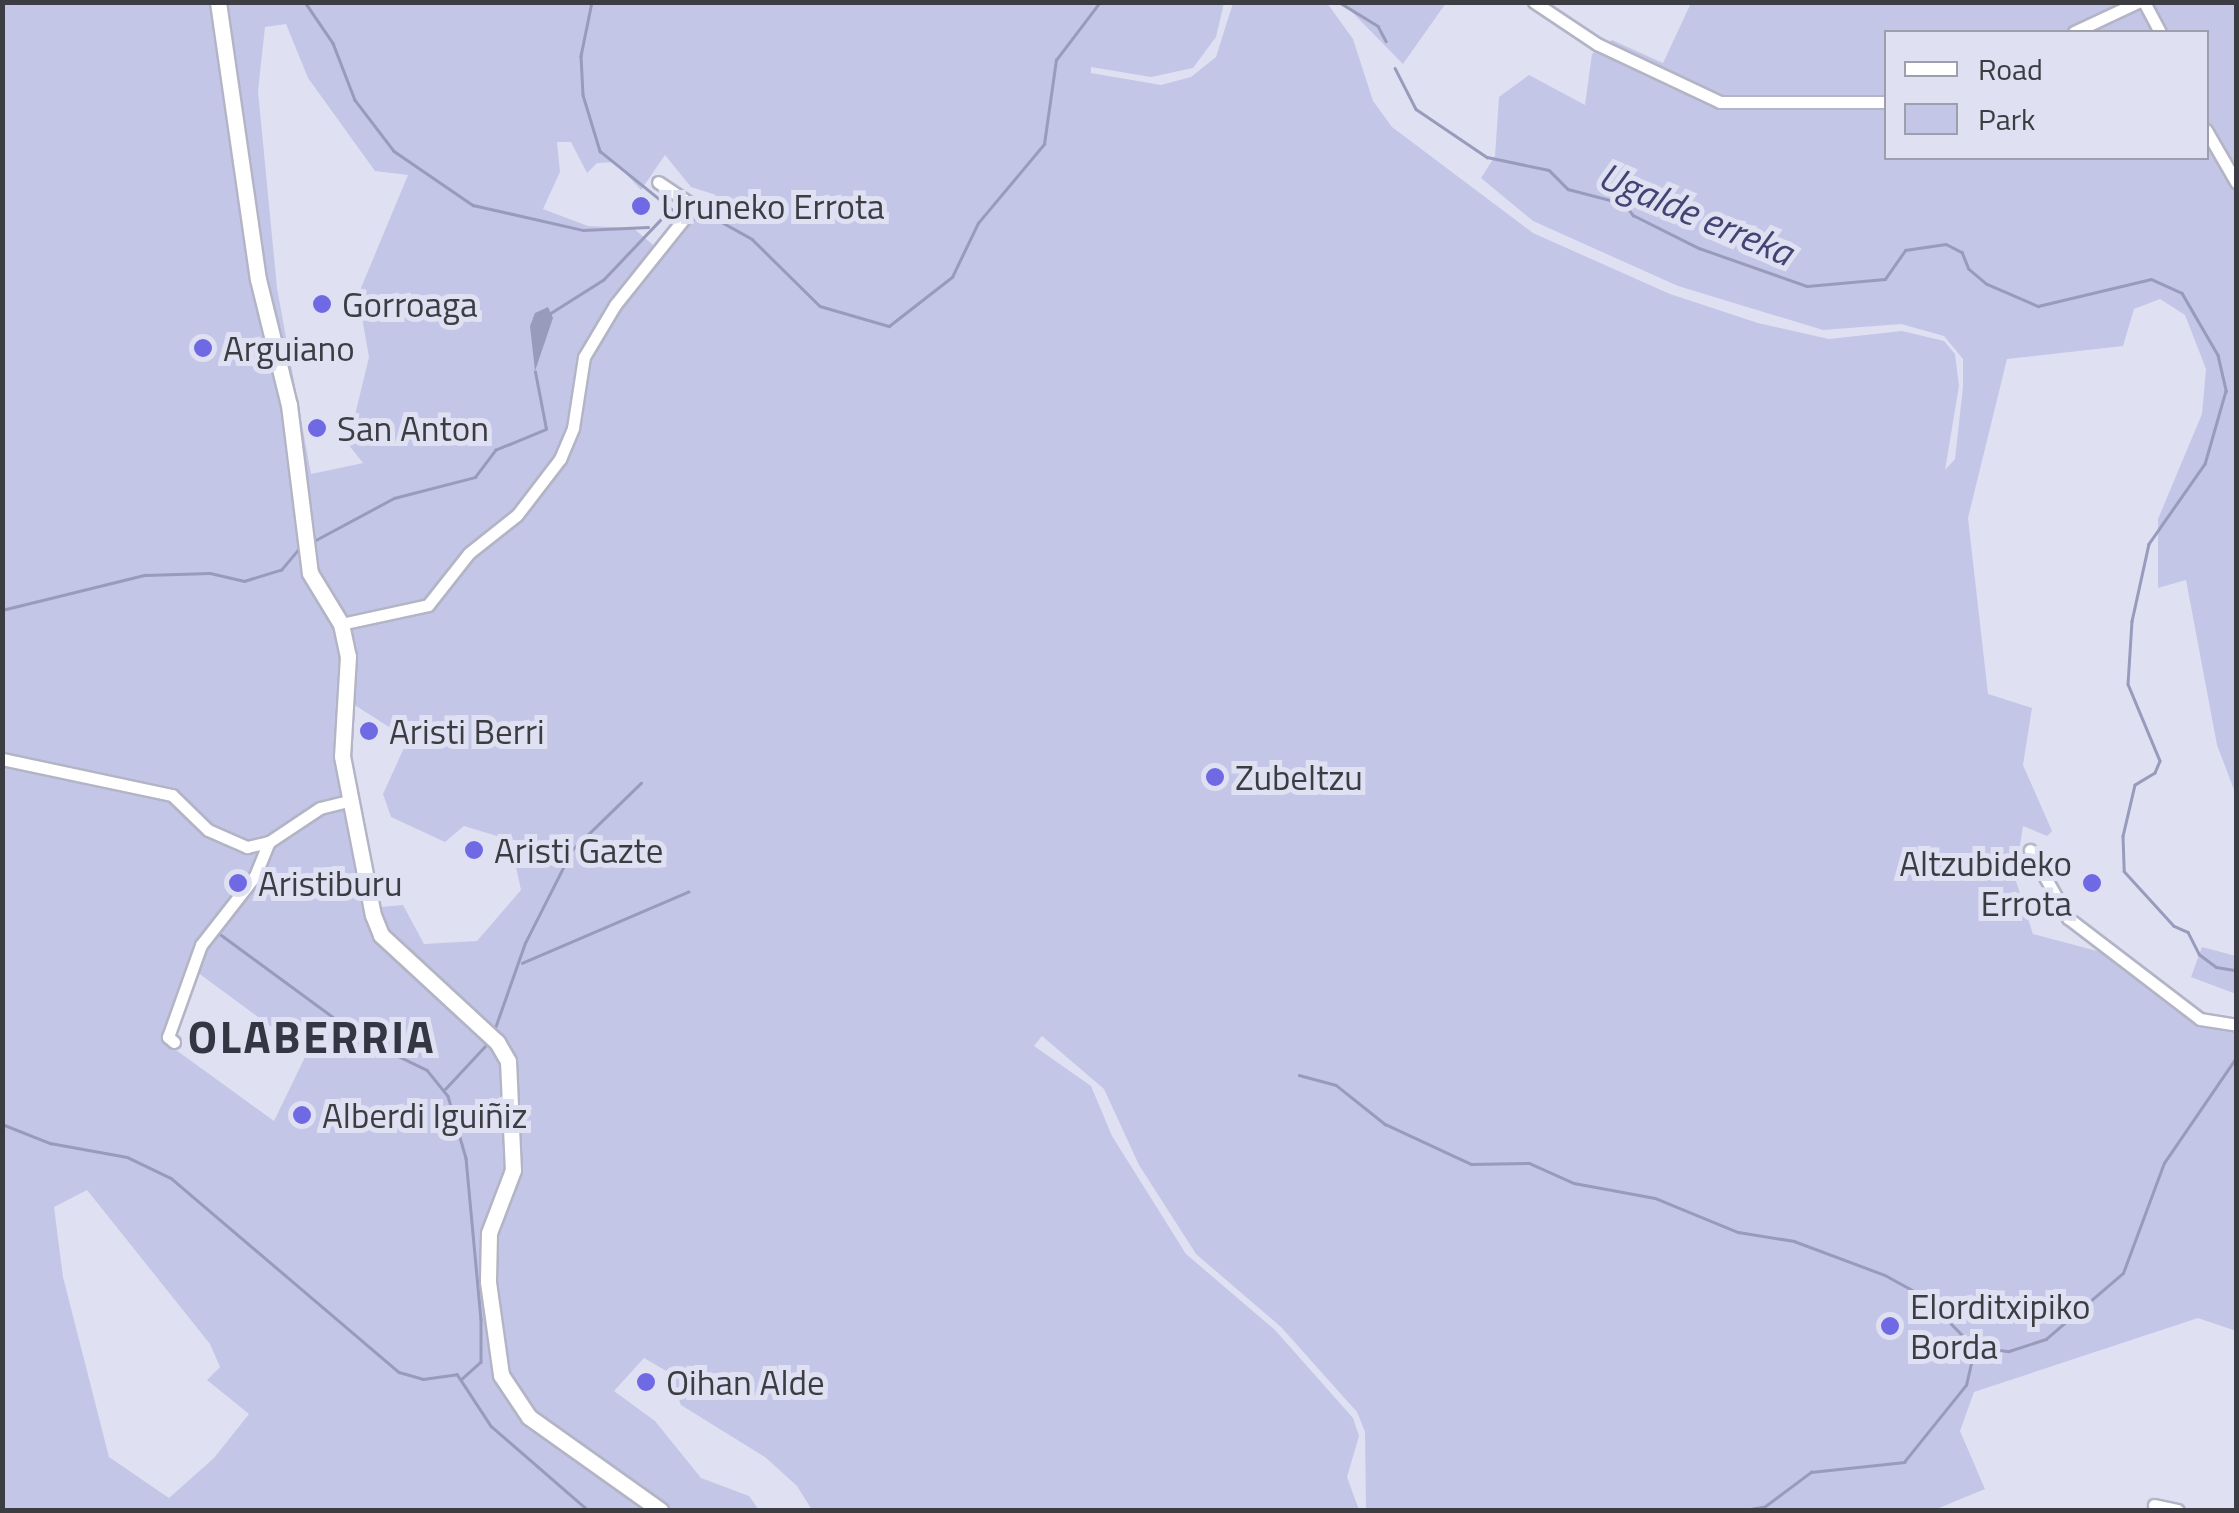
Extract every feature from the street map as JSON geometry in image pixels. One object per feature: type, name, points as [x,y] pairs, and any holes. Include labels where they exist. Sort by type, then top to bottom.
[{"type":"street","points":[[218,2],[258,279],[289,406],[310,573],[341,624],[348,656],[342,756],[381,935],[496,1042],[508,1061],[512,1170],[489,1233],[488,1282],[501,1376],[529,1417],[660,1510]]},
{"type":"street","points":[[1534,2],[1597,44],[1720,102],[1884,102]]},
{"type":"street","points":[[2078,30],[2141,2],[2159,30]]},
{"type":"street","points":[[2209,135],[2236,182]]},
{"type":"street","points":[[341,624],[428,605],[469,553],[517,515],[567,444],[584,356],[694,206],[658,182]]},
{"type":"street","points":[[2,759],[172,795],[226,842],[269,842],[320,808],[351,800]]},
{"type":"street","points":[[174,1042],[168,1037],[201,944],[255,876],[269,842]]},
{"type":"street","points":[[2030,850],[2068,918],[2200,1018],[2236,1025]]},
{"type":"street","points":[[2154,1505],[2177,1510]]},
{"type":"green space","points":[[3,3],[1224,3],[1216,37],[1193,68],[1151,77],[1091,67],[1091,73],[1161,85],[1191,77],[1216,57],[1233,3],[1327,3],[1353,39],[1373,101],[1392,127],[1533,233],[1670,294],[1758,323],[1829,339],[1902,331],[1944,341],[1955,354],[1959,386],[1945,470],[1955,459],[1963,359],[1944,336],[1901,324],[1823,330],[1678,286],[1533,221],[1481,178],[1495,156],[1499,97],[1529,75],[1585,105],[1592,54],[1612,40],[1663,63],[1691,3],[2236,3],[2236,795],[2217,745],[2186,580],[2158,588],[2158,519],[2202,414],[2206,369],[2185,315],[2160,299],[2134,309],[2123,346],[2007,359],[1968,518],[1988,694],[2032,708],[2023,765],[2052,831],[2047,836],[2023,826],[2015,878],[2033,934],[2116,956],[2200,1018],[2236,1025],[2236,1331],[2198,1318],[1974,1392],[1960,1431],[1985,1489],[1934,1510],[1366,1510],[1365,1432],[1357,1412],[1281,1327],[1196,1254],[1139,1165],[1104,1089],[1042,1036],[1034,1046],[1091,1086],[1112,1136],[1186,1254],[1275,1330],[1353,1418],[1359,1436],[1347,1477],[1359,1510],[812,1510],[797,1486],[765,1457],[681,1405],[668,1372],[644,1358],[614,1391],[655,1421],[701,1478],[749,1496],[759,1510],[3,1510]],"holes":[[[286,24],[308,78],[375,171],[408,175],[358,295],[369,357],[348,444],[363,463],[311,474],[277,288],[258,91],[265,27]],[[557,142],[571,142],[587,173],[597,163],[615,162],[641,190],[665,155],[691,187],[716,195],[618,308],[589,359],[561,465],[583,353],[658,249],[633,228],[588,226],[543,209],[560,172]],[[353,704],[408,739],[383,794],[391,817],[445,842],[464,826],[510,840],[521,890],[477,941],[424,944],[403,905],[369,908],[339,755]],[[197,972],[307,1053],[274,1121],[165,1042]],[[87,1190],[210,1344],[220,1367],[207,1380],[249,1414],[214,1458],[169,1498],[109,1457],[63,1277],[54,1207]]]},
{"type":"green space","points":[[1343,3],[1446,3],[1403,64]]},
{"type":"green space","points":[[2202,947],[2236,956],[2236,994],[2191,977]]},
{"type":"shaded area","points":[[548,307],[553,318],[535,371],[530,326],[535,313]]},
{"type":"waterway","points":[[305,2],[333,43],[355,100],[394,151],[473,205],[583,230],[648,227]]},
{"type":"waterway","points":[[592,2],[581,56],[583,95],[600,151],[679,215]]},
{"type":"waterway","name":"Ugalde erreka","points":[[690,218],[718,220],[752,239],[820,306],[889,326],[952,277],[978,223],[1044,144],[1056,60],[1100,2]]},
{"type":"waterway","name":"Ugalde erreka","points":[[1339,2],[1378,26],[1386,41]]},
{"type":"waterway","name":"Ugalde erreka","points":[[1395,68],[1416,109],[1487,157],[1549,170],[1568,189],[1625,204],[1633,215],[1699,248],[1807,286],[1885,279],[1905,250],[1946,244],[1962,252],[1969,269],[1987,284],[2038,306],[2151,279],[2182,293],[2218,355],[2226,391],[2205,464],[2149,544],[2132,621],[2128,684],[2160,761],[2155,773],[2135,785],[2123,836],[2124,871],[2174,926],[2188,932],[2199,954],[2216,967],[2236,970]]},
{"type":"waterway","points":[[549,314],[603,280],[665,215],[682,216]]},
{"type":"waterway","points":[[312,542],[394,498],[475,477],[495,450],[546,429],[535,372]]},
{"type":"waterway","points":[[2,610],[145,575],[210,573],[244,581],[281,570],[298,550]]},
{"type":"waterway","points":[[495,1028],[525,943],[572,850],[641,783]]},
{"type":"waterway","points":[[522,963],[688,892]]},
{"type":"waterway","points":[[220,934],[363,1039],[427,1070],[448,1096],[466,1158],[481,1319],[481,1362],[462,1379]]},
{"type":"waterway","points":[[445,1089],[487,1044]]},
{"type":"waterway","points":[[1299,1075],[1336,1085],[1385,1124],[1471,1164],[1529,1163],[1574,1183],[1655,1198],[1738,1232],[1794,1241],[1885,1275],[1925,1297],[1974,1347],[2009,1351],[2046,1339],[2123,1273],[2164,1163],[2236,1058]]},
{"type":"waterway","points":[[2,1124],[50,1143],[127,1157],[171,1178],[399,1372],[423,1379],[457,1374],[491,1426],[588,1510]]},
{"type":"waterway","points":[[1744,1510],[1764,1507],[1811,1472],[1904,1462],[1966,1385],[1974,1349]]},
{"type":"place","name":"Uruneko Errota","points":[[641,206]]},
{"type":"place","name":"Gorroaga","points":[[322,304]]},
{"type":"place","name":"Arguiano","points":[[203,348]]},
{"type":"place","name":"San Anton","points":[[317,428]]},
{"type":"place","name":"Aristi Berri","points":[[369,731]]},
{"type":"place","name":"Zubeltzu","points":[[1215,777]]},
{"type":"place","name":"Aristi Gazte","points":[[474,850]]},
{"type":"place","name":"Aristiburu","points":[[238,883]]},
{"type":"place","name":"Altzubideko Errota","points":[[2092,883]]},
{"type":"place","name":"Alberdi Iguiñiz","points":[[302,1115]]},
{"type":"place","name":"Elorditxipiko Borda","points":[[1890,1326]]},
{"type":"place","name":"Oihan Alde","points":[[646,1382]]},
{"type":"district","name":"OLABERRIA","points":[[312,1037]]}]
